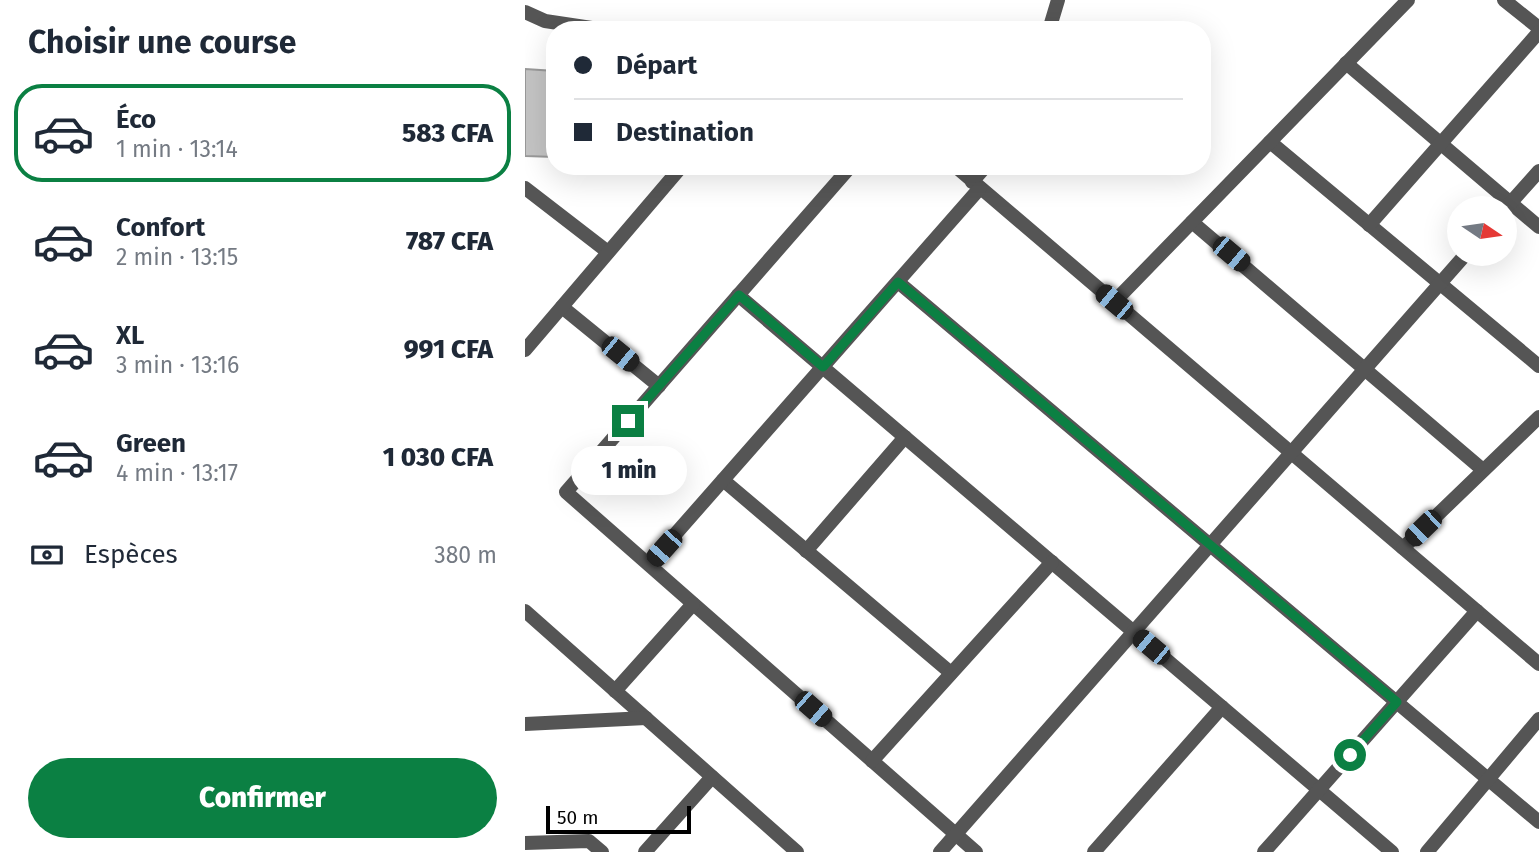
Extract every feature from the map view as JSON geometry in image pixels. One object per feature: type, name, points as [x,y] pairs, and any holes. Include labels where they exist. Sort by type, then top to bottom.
[{"type":"street","points":[[1052,21],[1058,0]]},
{"type":"street","points":[[1114,302],[1408,0]]},
{"type":"street","points":[[1369,225],[1539,30],[1504,0]]},
{"type":"street","points":[[525,12],[546,21]]},
{"type":"street","points":[[1346,64],[1441,143],[1497,196]]},
{"type":"street","points":[[1270,142],[1539,366]]},
{"type":"street","points":[[1517,196],[1539,171]]},
{"type":"street","points":[[525,350],[673,175]]},
{"type":"street","points":[[843,175],[566,492],[976,852]]},
{"type":"street","points":[[965,175],[1539,664]]},
{"type":"street","points":[[649,564],[898,282],[981,175]]},
{"type":"street","points":[[525,188],[608,252]]},
{"type":"street","points":[[1517,212],[1539,227]]},
{"type":"street","points":[[1192,222],[1483,470]]},
{"type":"street","points":[[940,852],[1456,266]]},
{"type":"street","points":[[898,282],[1539,822]]},
{"type":"street","points":[[739,295],[1392,852]]},
{"type":"street","points":[[562,307],[659,386]]},
{"type":"street","points":[[1403,548],[1539,417]]},
{"type":"street","points":[[806,551],[905,437]]},
{"type":"street","points":[[723,480],[951,673]]},
{"type":"street","points":[[872,761],[1052,562]]},
{"type":"street","points":[[615,691],[694,604]]},
{"type":"street","points":[[525,611],[797,852]]},
{"type":"street","points":[[1264,852],[1477,611]]},
{"type":"street","points":[[1094,852],[1222,707]]},
{"type":"street","points":[[525,724],[646,718]]},
{"type":"street","points":[[1427,852],[1539,719]]},
{"type":"street","points":[[645,852],[712,777]]},
{"type":"street","points":[[525,843],[589,841],[602,852]]},
{"type":"building","points":[[525,69],[546,70],[546,157],[525,156]]},
{"type":"route","points":[[628,421],[739,295],[823,367],[898,282],[1397,702],[1350,755]]}]
